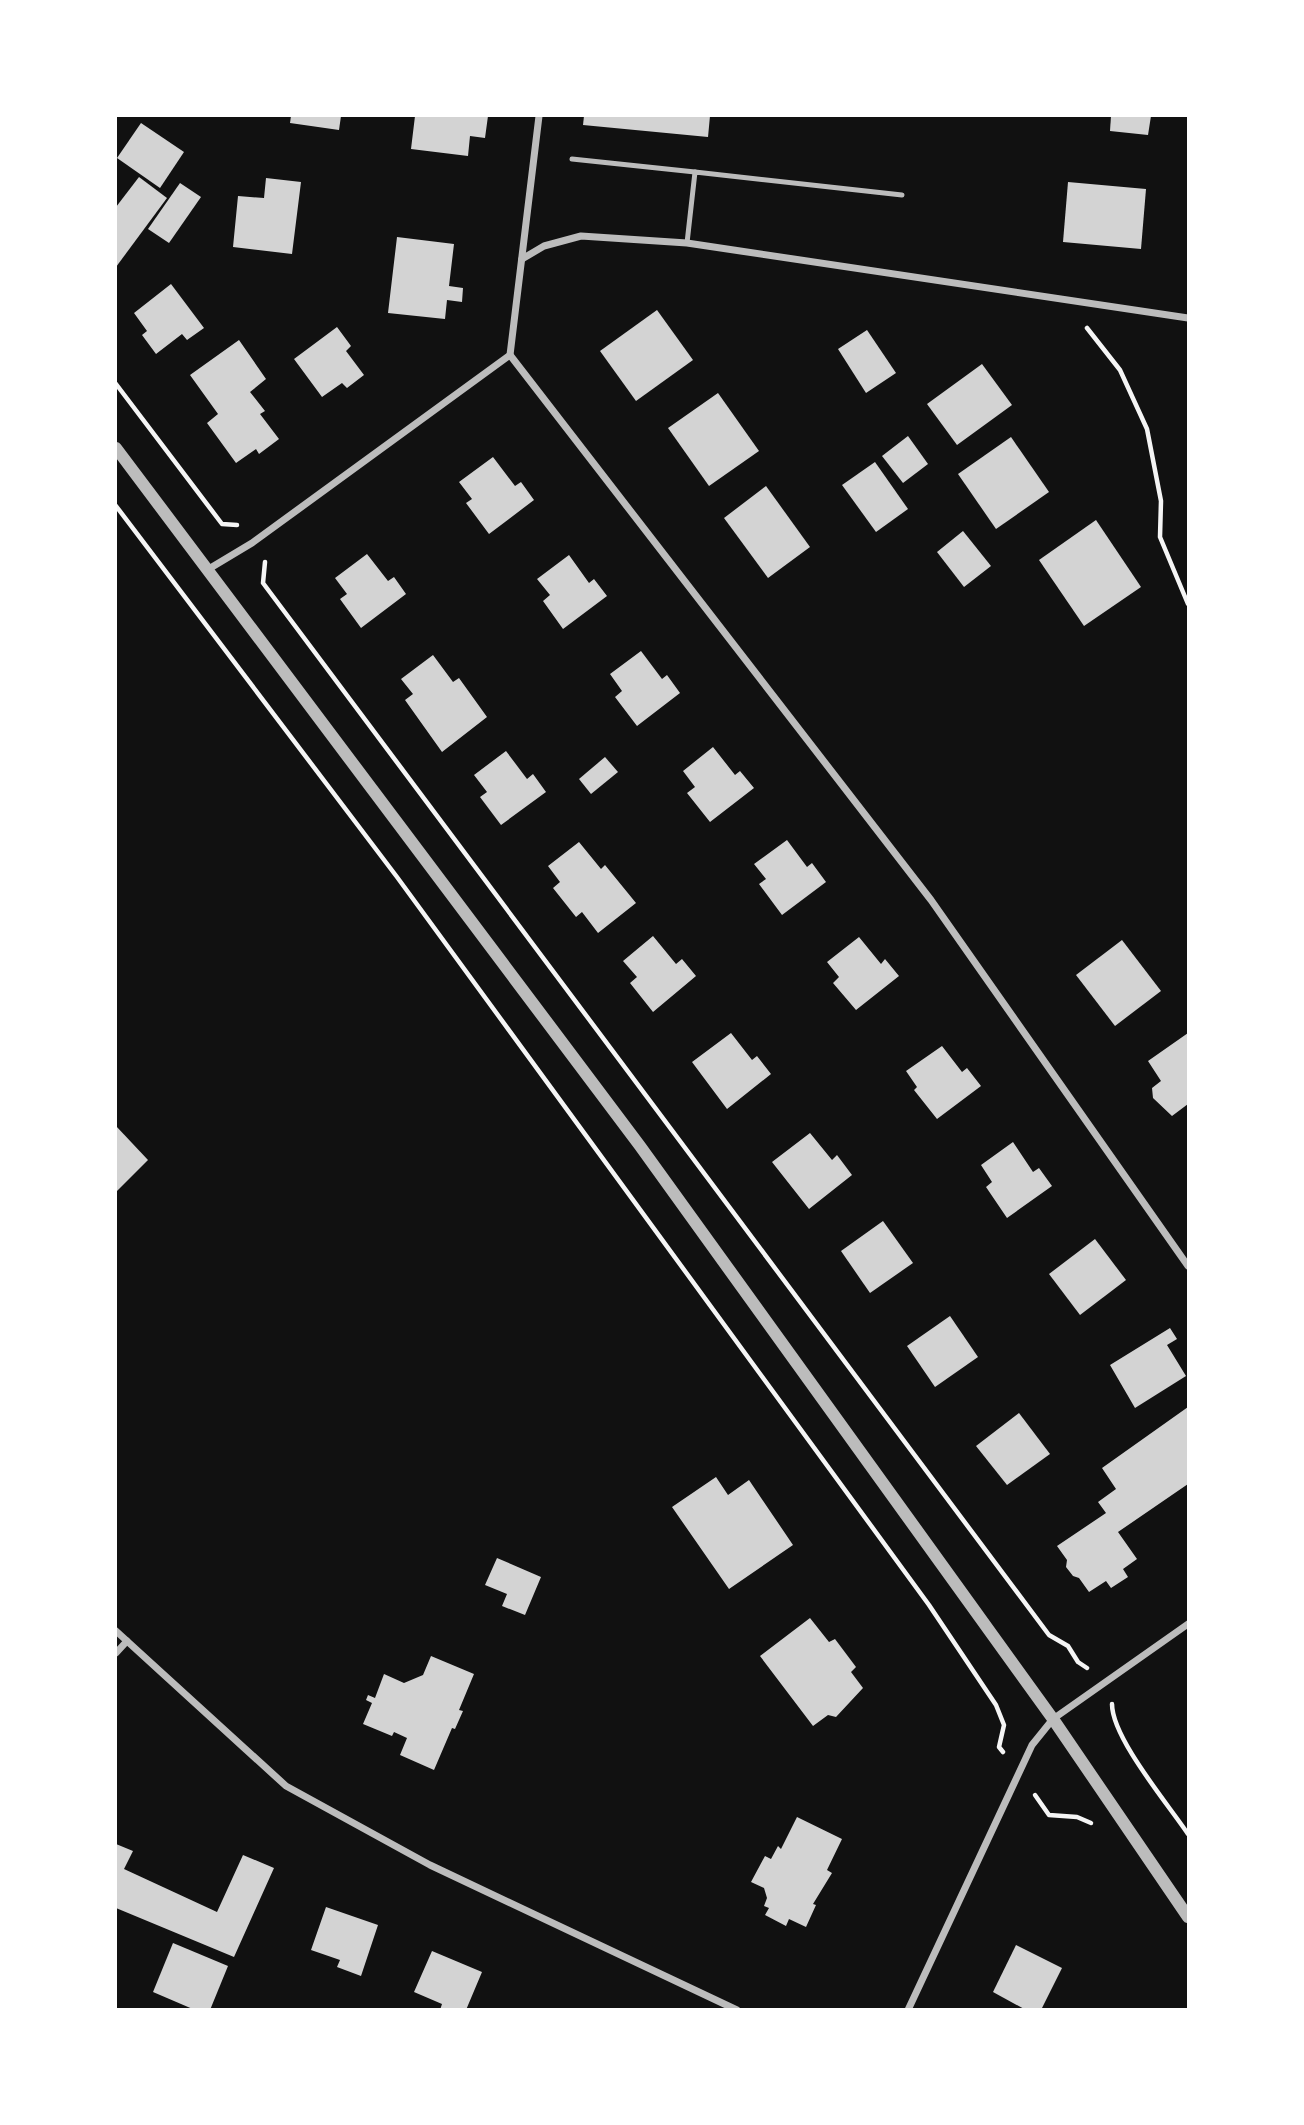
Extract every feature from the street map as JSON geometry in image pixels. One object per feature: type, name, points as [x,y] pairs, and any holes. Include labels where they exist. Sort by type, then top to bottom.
[{"type":"street","points":[[539,116],[510,355],[931,900],[1188,1266]]},
{"type":"street","points":[[522,260],[544,246],[582,236],[687,243],[1188,318]]},
{"type":"street","points":[[207,570],[252,543],[510,355]]},
{"type":"street","points":[[116,448],[640,1146],[1053,1719],[1188,1917]]},
{"type":"street","points":[[908,2010],[1032,1745],[1053,1719],[1188,1624]]},
{"type":"street","points":[[116,1631],[286,1786],[430,1865],[737,2010]]},
{"type":"street","points":[[116,1653],[127,1641]]},
{"type":"lane","points":[[572,159],[902,195]]},
{"type":"lane","points":[[687,243],[695,172]]},
{"type":"path","points":[[1081,323],[1104,346],[1120,370],[1147,429],[1161,501],[1160,537],[1188,604]]},
{"type":"path","points":[[116,384],[222,524],[239,525],[266,563],[262,583],[1040,1624],[1058,1643],[1068,1646],[1100,1686],[1111,1703],[1112,1718],[1128,1746],[1188,1834]]},
{"type":"path","points":[[116,506],[397,877],[955,1642],[996,1705],[1004,1726],[999,1747]]},
{"type":"path","points":[[1049,1815],[1077,1817],[1097,1827]]},
{"type":"building","points":[[291,116],[341,116],[339,130],[290,123]]},
{"type":"building","points":[[415,116],[488,116],[485,138],[470,136],[468,156],[411,149]]},
{"type":"building","points":[[584,116],[710,116],[708,137],[583,125]]},
{"type":"building","points":[[1111,116],[1151,116],[1148,135],[1110,131]]},
{"type":"building","points":[[141,123],[184,152],[160,188],[117,158]]},
{"type":"building","points":[[139,177],[167,198],[116,267],[116,207]]},
{"type":"building","points":[[266,178],[301,182],[292,254],[233,247],[238,196],[264,198]]},
{"type":"building","points":[[1068,182],[1146,189],[1141,249],[1063,242]]},
{"type":"building","points":[[180,183],[201,197],[169,243],[148,229]]},
{"type":"building","points":[[397,237],[454,244],[449,286],[463,288],[462,302],[447,300],[445,319],[388,313]]},
{"type":"building","points":[[171,284],[204,328],[187,340],[182,334],[156,354],[142,335],[147,331],[134,313]]},
{"type":"building","points":[[657,310],[693,360],[636,401],[600,351]]},
{"type":"building","points":[[337,327],[351,346],[346,351],[364,375],[347,388],[342,383],[322,397],[294,359]]},
{"type":"building","points":[[867,330],[896,373],[866,393],[838,349]]},
{"type":"building","points":[[239,340],[266,379],[250,392],[265,411],[260,414],[279,439],[259,454],[256,449],[236,463],[207,423],[218,414],[190,375]]},
{"type":"building","points":[[982,364],[1012,405],[957,445],[927,404]]},
{"type":"building","points":[[718,393],[759,451],[709,486],[668,428]]},
{"type":"building","points":[[908,436],[928,464],[903,483],[882,456]]},
{"type":"building","points":[[1011,437],[1049,492],[996,529],[958,474]]},
{"type":"building","points":[[493,457],[515,486],[521,482],[534,500],[489,534],[466,503],[472,499],[459,482]]},
{"type":"building","points":[[875,462],[908,509],[876,532],[842,485]]},
{"type":"building","points":[[766,486],[810,547],[768,578],[724,518]]},
{"type":"building","points":[[1096,520],[1141,587],[1084,626],[1039,560]]},
{"type":"building","points":[[963,531],[991,566],[964,587],[937,552]]},
{"type":"building","points":[[367,554],[388,581],[394,577],[406,594],[361,628],[340,599],[347,594],[335,578]]},
{"type":"building","points":[[569,555],[589,583],[594,579],[607,596],[563,629],[543,601],[550,595],[537,579]]},
{"type":"building","points":[[641,651],[662,679],[667,675],[680,693],[637,726],[615,697],[622,691],[610,674]]},
{"type":"building","points":[[433,655],[453,682],[459,678],[487,717],[442,752],[405,700],[413,694],[401,679]]},
{"type":"building","points":[[713,747],[735,775],[740,771],[754,788],[710,822],[687,793],[695,787],[683,771]]},
{"type":"building","points":[[506,751],[527,779],[533,774],[546,792],[501,825],[480,797],[487,792],[474,775]]},
{"type":"building","points":[[605,757],[618,772],[591,794],[579,779]]},
{"type":"building","points":[[787,840],[807,867],[812,863],[826,882],[782,915],[759,884],[766,879],[754,864]]},
{"type":"building","points":[[579,842],[601,869],[605,865],[636,903],[598,933],[582,912],[576,917],[553,888],[560,882],[548,866]]},
{"type":"building","points":[[653,936],[676,964],[682,959],[696,976],[653,1012],[630,983],[637,977],[623,961]]},
{"type":"building","points":[[859,937],[881,964],[885,959],[899,976],[856,1010],[833,983],[839,977],[827,962]]},
{"type":"building","points":[[1122,940],[1161,991],[1115,1026],[1076,975]]},
{"type":"building","points":[[731,1033],[752,1060],[757,1056],[771,1074],[727,1109],[692,1062]]},
{"type":"building","points":[[1188,1033],[1188,1104],[1172,1116],[1153,1098],[1152,1088],[1161,1081],[1148,1061]]},
{"type":"building","points":[[942,1046],[962,1072],[967,1068],[981,1086],[937,1119],[914,1090],[917,1087],[906,1071]]},
{"type":"building","points":[[116,1126],[148,1160],[116,1192]]},
{"type":"building","points":[[810,1133],[832,1160],[837,1155],[852,1175],[809,1209],[772,1162]]},
{"type":"building","points":[[1013,1142],[1033,1172],[1039,1168],[1052,1186],[1007,1218],[986,1187],[992,1182],[981,1165]]},
{"type":"building","points":[[883,1221],[913,1263],[870,1293],[841,1251]]},
{"type":"building","points":[[1095,1239],[1126,1280],[1080,1315],[1049,1274]]},
{"type":"building","points":[[950,1316],[978,1357],[935,1387],[907,1346]]},
{"type":"building","points":[[1170,1328],[1177,1339],[1167,1345],[1186,1376],[1135,1408],[1110,1365]]},
{"type":"building","points":[[1188,1407],[1188,1484],[1118,1532],[1137,1559],[1123,1569],[1128,1577],[1111,1588],[1106,1581],[1089,1592],[1079,1578],[1073,1576],[1066,1567],[1067,1560],[1057,1546],[1106,1513],[1098,1502],[1116,1489],[1102,1468]]},
{"type":"building","points":[[1019,1413],[1050,1454],[1007,1485],[976,1446]]},
{"type":"building","points":[[716,1477],[728,1495],[749,1480],[793,1545],[729,1589],[672,1507]]},
{"type":"building","points":[[497,1558],[541,1577],[525,1615],[502,1606],[507,1594],[485,1585]]},
{"type":"building","points":[[810,1618],[829,1642],[835,1639],[856,1667],[851,1672],[863,1688],[836,1717],[828,1715],[813,1726],[760,1656]]},
{"type":"building","points":[[431,1656],[474,1674],[459,1710],[463,1711],[455,1729],[452,1728],[434,1770],[400,1755],[407,1738],[394,1732],[392,1736],[363,1724],[372,1703],[366,1700],[368,1695],[375,1698],[384,1674],[404,1683],[423,1675]]},
{"type":"building","points":[[797,1817],[842,1839],[827,1870],[832,1873],[813,1904],[816,1905],[806,1927],[789,1919],[786,1926],[765,1915],[769,1908],[764,1906],[767,1898],[764,1888],[751,1882],[765,1856],[771,1859],[778,1846],[781,1849]]},
{"type":"building","points":[[116,1844],[133,1851],[124,1869],[217,1912],[243,1855],[274,1868],[234,1957],[116,1908]]},
{"type":"building","points":[[326,1907],[378,1925],[361,1976],[337,1967],[340,1960],[311,1950]]},
{"type":"building","points":[[173,1943],[228,1966],[210,2010],[195,2010],[153,1992]]},
{"type":"building","points":[[1016,1945],[1062,1968],[1041,2010],[1026,2010],[993,1992]]},
{"type":"building","points":[[432,1951],[482,1972],[466,2010],[440,2010],[442,2004],[414,1992]]}]
